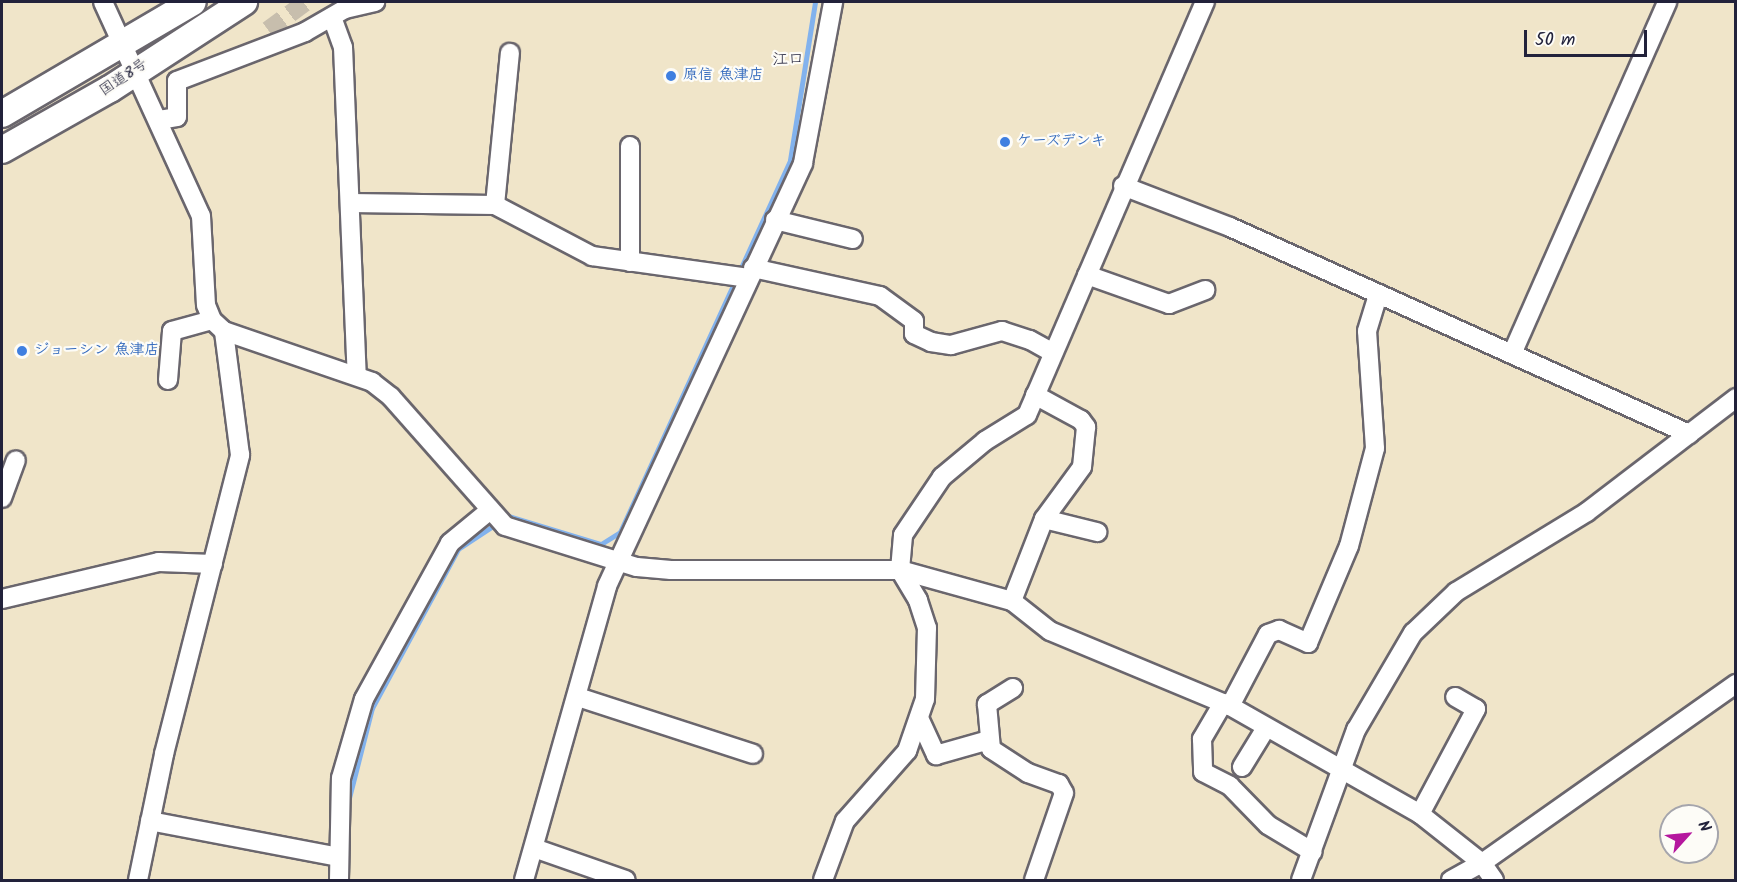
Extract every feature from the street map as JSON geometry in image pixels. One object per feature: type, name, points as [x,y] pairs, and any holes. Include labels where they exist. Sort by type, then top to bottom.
[{"type":"highway","name":"国道8号","points":[[2,114],[194,2]]},
{"type":"highway","name":"国道8号","points":[[2,150],[244,2]]},
{"type":"street","points":[[103,2],[137,69],[201,216],[206,305],[218,326],[240,455],[150,821],[138,880]]},
{"type":"street","points":[[159,120],[177,117],[177,81],[268,37],[305,32],[332,16],[375,2]]},
{"type":"street","points":[[524,880],[578,697],[607,586],[802,163],[833,2]]},
{"type":"street","points":[[823,880],[845,821],[907,751],[925,699],[927,628],[918,600],[900,570],[903,535],[942,477],[985,441],[1016,425],[1027,415],[1123,186],[1205,2]]},
{"type":"street","points":[[1512,354],[1667,2]]},
{"type":"street","points":[[332,16],[343,46],[357,376]]},
{"type":"street","points":[[495,205],[510,53]]},
{"type":"street","points":[[630,146],[630,262]]},
{"type":"street","points":[[1123,186],[1230,227],[1689,434]]},
{"type":"street","points":[[350,203],[495,205],[592,256],[630,262],[750,273],[880,296],[914,321],[914,334],[930,342],[951,345],[1002,331],[1030,340],[1053,353]]},
{"type":"street","points":[[775,220],[853,239]]},
{"type":"street","points":[[1087,275],[1169,304],[1205,290]]},
{"type":"street","points":[[1313,852],[1268,825],[1230,786],[1203,772],[1202,740],[1226,705],[1268,633],[1279,630],[1308,643],[1349,546],[1375,448],[1367,331],[1377,294]]},
{"type":"street","points":[[168,380],[172,331],[218,326],[357,376],[391,397],[489,511],[506,526],[619,560],[671,570],[900,570],[1012,601],[1058,635],[1226,705],[1420,814],[1482,863],[1494,880]]},
{"type":"street","points":[[1012,601],[1044,519],[1082,467],[1086,428],[1081,420],[1035,395]]},
{"type":"street","points":[[1301,880],[1356,730],[1413,633],[1456,592],[1587,512],[1736,398]]},
{"type":"street","points":[[2,498],[16,460]]},
{"type":"street","points":[[339,880],[341,778],[364,699],[450,543],[489,511]]},
{"type":"street","points":[[1044,519],[1097,532]]},
{"type":"street","points":[[2,599],[159,562],[213,564]]},
{"type":"street","points":[[1451,880],[1482,863],[1736,684]]},
{"type":"street","points":[[1013,688],[987,704],[991,749],[1028,773],[1049,778],[1059,784],[1064,793],[1034,880]]},
{"type":"street","points":[[578,697],[753,754]]},
{"type":"street","points":[[1420,814],[1476,709],[1455,697]]},
{"type":"street","points":[[919,718],[936,755],[989,740]]},
{"type":"street","points":[[1242,767],[1266,728]]},
{"type":"street","points":[[150,821],[339,857]]},
{"type":"street","points":[[534,848],[626,880]]},
{"type":"waterway","points":[[349,798],[372,708],[458,549],[508,516],[601,544],[620,532],[790,160],[815,2]]},
{"type":"tunnel","points":[[268,30],[306,2]]},
{"type":"place","name":"原信 魚津店","points":[[671,76]]},
{"type":"place","name":"ケーズデンキ","points":[[1005,142]]},
{"type":"place","name":"ジョーシン 魚津店","points":[[22,351]]},
{"type":"district","name":"江口","points":[[788,60]]}]
